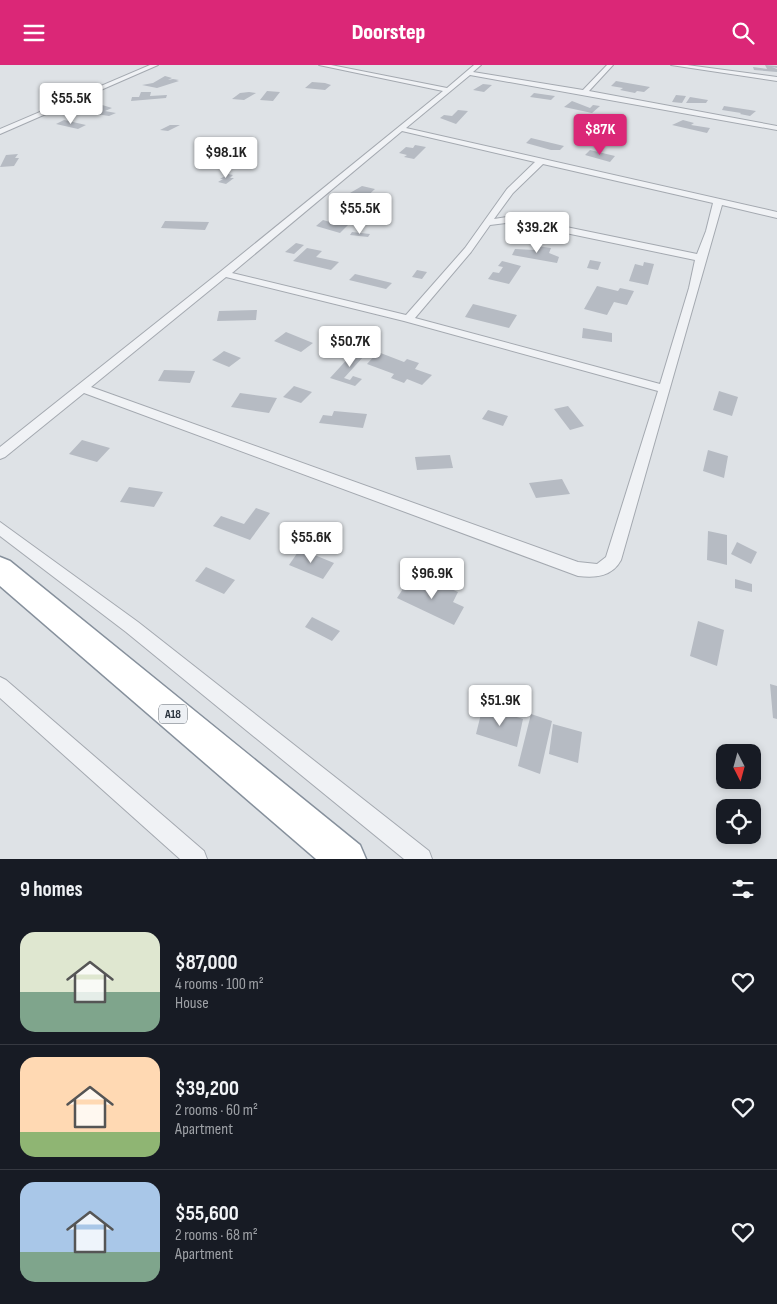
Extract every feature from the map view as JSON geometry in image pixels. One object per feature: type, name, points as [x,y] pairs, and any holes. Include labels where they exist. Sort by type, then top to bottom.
[{"type":"highway","name":"A18","points":[[0,569],[346,859]]},
{"type":"street","points":[[0,132],[155,65]]},
{"type":"street","points":[[322,65],[449,90]]},
{"type":"street","points":[[0,454],[224,274],[478,65]]},
{"type":"street","points":[[584,91],[610,65]]},
{"type":"street","points":[[674,65],[777,79]]},
{"type":"street","points":[[469,73],[584,91],[777,128]]},
{"type":"street","points":[[402,129],[777,215]]},
{"type":"street","points":[[408,319],[468,250],[510,191],[542,160]]},
{"type":"street","points":[[82,388],[578,569],[594,572],[606,568],[613,560],[665,389],[694,288],[700,258],[711,231],[718,201]]},
{"type":"street","points":[[498,208],[513,219]]},
{"type":"street","points":[[487,223],[513,219],[700,258]]},
{"type":"street","points":[[224,274],[408,319],[665,389]]},
{"type":"street","points":[[0,528],[132,627],[421,859]]},
{"type":"street","points":[[0,685],[196,859]]},
{"type":"building","points":[[765,65],[777,66],[777,68],[772,67],[777,69],[777,72],[754,70],[753,67],[767,69]]},
{"type":"building","points":[[165,76],[172,78],[168,80],[179,81],[157,88],[142,85],[153,83]]},
{"type":"building","points":[[616,81],[650,87],[644,92],[637,91],[635,93],[611,86]]},
{"type":"building","points":[[312,82],[331,85],[325,90],[305,88]]},
{"type":"building","points":[[483,84],[492,85],[484,92],[473,90]]},
{"type":"building","points":[[267,91],[280,92],[273,101],[260,100]]},
{"type":"building","points":[[141,92],[151,92],[150,96],[167,95],[166,98],[131,101],[132,97],[139,97]]},
{"type":"building","points":[[240,93],[256,93],[244,100],[232,99]]},
{"type":"building","points":[[534,93],[555,96],[551,100],[530,97]]},
{"type":"building","points":[[676,95],[686,96],[682,103],[672,102]]},
{"type":"building","points":[[690,97],[708,100],[706,103],[686,103]]},
{"type":"building","points":[[572,101],[590,108],[593,105],[600,106],[592,113],[564,107]]},
{"type":"building","points":[[99,104],[112,108],[105,111],[116,113],[109,116],[83,112]]},
{"type":"building","points":[[724,106],[756,111],[750,116],[722,110]]},
{"type":"building","points":[[458,110],[468,111],[456,124],[440,118],[444,115],[452,116]]},
{"type":"building","points":[[64,120],[86,125],[78,129],[56,124]]},
{"type":"building","points":[[683,120],[694,123],[691,125],[710,128],[707,133],[672,125]]},
{"type":"building","points":[[170,125],[180,125],[168,131],[160,130]]},
{"type":"building","points":[[531,138],[564,146],[560,150],[551,150],[526,143]]},
{"type":"building","points":[[415,145],[426,147],[414,159],[404,157],[407,155],[399,153],[406,147],[413,148]]},
{"type":"building","points":[[590,150],[615,156],[610,162],[585,155]]},
{"type":"building","points":[[18,154],[15,158],[19,158],[14,166],[0,167],[6,155]]},
{"type":"building","points":[[228,174],[233,175],[230,178],[234,178],[226,184],[218,182],[223,179],[220,179]]},
{"type":"building","points":[[362,186],[375,189],[360,203],[346,200],[353,194],[350,193]]},
{"type":"building","points":[[337,215],[351,218],[344,225],[348,225],[340,233],[316,226],[323,220],[330,222]]},
{"type":"building","points":[[368,218],[383,222],[379,225],[364,222]]},
{"type":"building","points":[[165,221],[209,222],[205,230],[161,228]]},
{"type":"building","points":[[352,232],[370,234],[368,237],[350,235]]},
{"type":"building","points":[[296,243],[304,245],[294,254],[285,252]]},
{"type":"building","points":[[537,246],[551,248],[549,253],[559,257],[557,263],[512,255],[515,249],[535,250]]},
{"type":"building","points":[[307,248],[322,251],[316,257],[339,262],[331,270],[293,261]]},
{"type":"building","points":[[590,260],[601,262],[598,270],[587,268]]},
{"type":"building","points":[[502,261],[521,266],[509,284],[488,279],[493,272],[499,273],[503,267],[498,266]]},
{"type":"building","points":[[644,262],[654,264],[648,285],[629,281],[635,264],[643,266]]},
{"type":"building","points":[[417,270],[427,272],[422,279],[412,277]]},
{"type":"building","points":[[355,274],[392,283],[386,289],[349,280]]},
{"type":"building","points":[[597,286],[618,291],[620,288],[634,291],[627,305],[614,302],[607,315],[584,309]]},
{"type":"building","points":[[473,304],[517,315],[509,328],[465,317]]},
{"type":"building","points":[[257,310],[256,320],[217,321],[219,311]]},
{"type":"building","points":[[583,328],[612,333],[612,342],[582,338]]},
{"type":"building","points":[[286,332],[313,343],[301,352],[274,341]]},
{"type":"building","points":[[362,343],[367,345],[359,354],[364,356],[344,378],[350,380],[353,376],[362,379],[355,386],[330,378]]},
{"type":"building","points":[[224,351],[241,358],[229,367],[212,360]]},
{"type":"building","points":[[378,352],[404,362],[407,359],[419,363],[415,369],[432,375],[422,385],[407,379],[404,383],[391,378],[394,374],[367,364]]},
{"type":"building","points":[[164,370],[195,371],[190,383],[158,381]]},
{"type":"building","points":[[294,386],[312,392],[301,403],[283,397]]},
{"type":"building","points":[[719,391],[738,397],[732,416],[713,410]]},
{"type":"building","points":[[240,393],[277,398],[269,413],[231,407]]},
{"type":"building","points":[[568,406],[584,426],[570,430],[554,409]]},
{"type":"building","points":[[488,410],[508,416],[503,426],[482,419]]},
{"type":"building","points":[[334,411],[367,414],[363,428],[319,423],[323,415],[332,416]]},
{"type":"building","points":[[82,440],[110,448],[97,462],[69,454]]},
{"type":"building","points":[[708,450],[728,456],[724,478],[703,471]]},
{"type":"building","points":[[450,455],[453,468],[417,470],[415,457]]},
{"type":"building","points":[[562,479],[570,494],[536,498],[529,483]]},
{"type":"building","points":[[129,487],[163,492],[154,507],[120,502]]},
{"type":"building","points":[[256,508],[270,513],[250,540],[213,526],[221,516],[244,524]]},
{"type":"building","points":[[708,531],[727,535],[727,565],[707,560]]},
{"type":"building","points":[[737,542],[757,552],[751,564],[731,554]]},
{"type":"building","points":[[300,549],[334,563],[323,579],[289,565]]},
{"type":"building","points":[[206,567],[235,580],[224,594],[195,581]]},
{"type":"building","points":[[410,578],[439,590],[442,585],[458,592],[453,602],[464,607],[454,625],[397,598]]},
{"type":"building","points":[[735,579],[752,584],[752,592],[735,588]]},
{"type":"building","points":[[312,617],[340,631],[332,641],[305,627]]},
{"type":"building","points":[[698,621],[724,630],[717,666],[690,656]]},
{"type":"building","points":[[770,684],[777,686],[777,719],[773,718]]},
{"type":"building","points":[[483,706],[523,719],[517,747],[476,734]]},
{"type":"building","points":[[531,714],[552,721],[540,774],[518,766]]},
{"type":"building","points":[[553,724],[582,732],[578,763],[549,754]]}]
